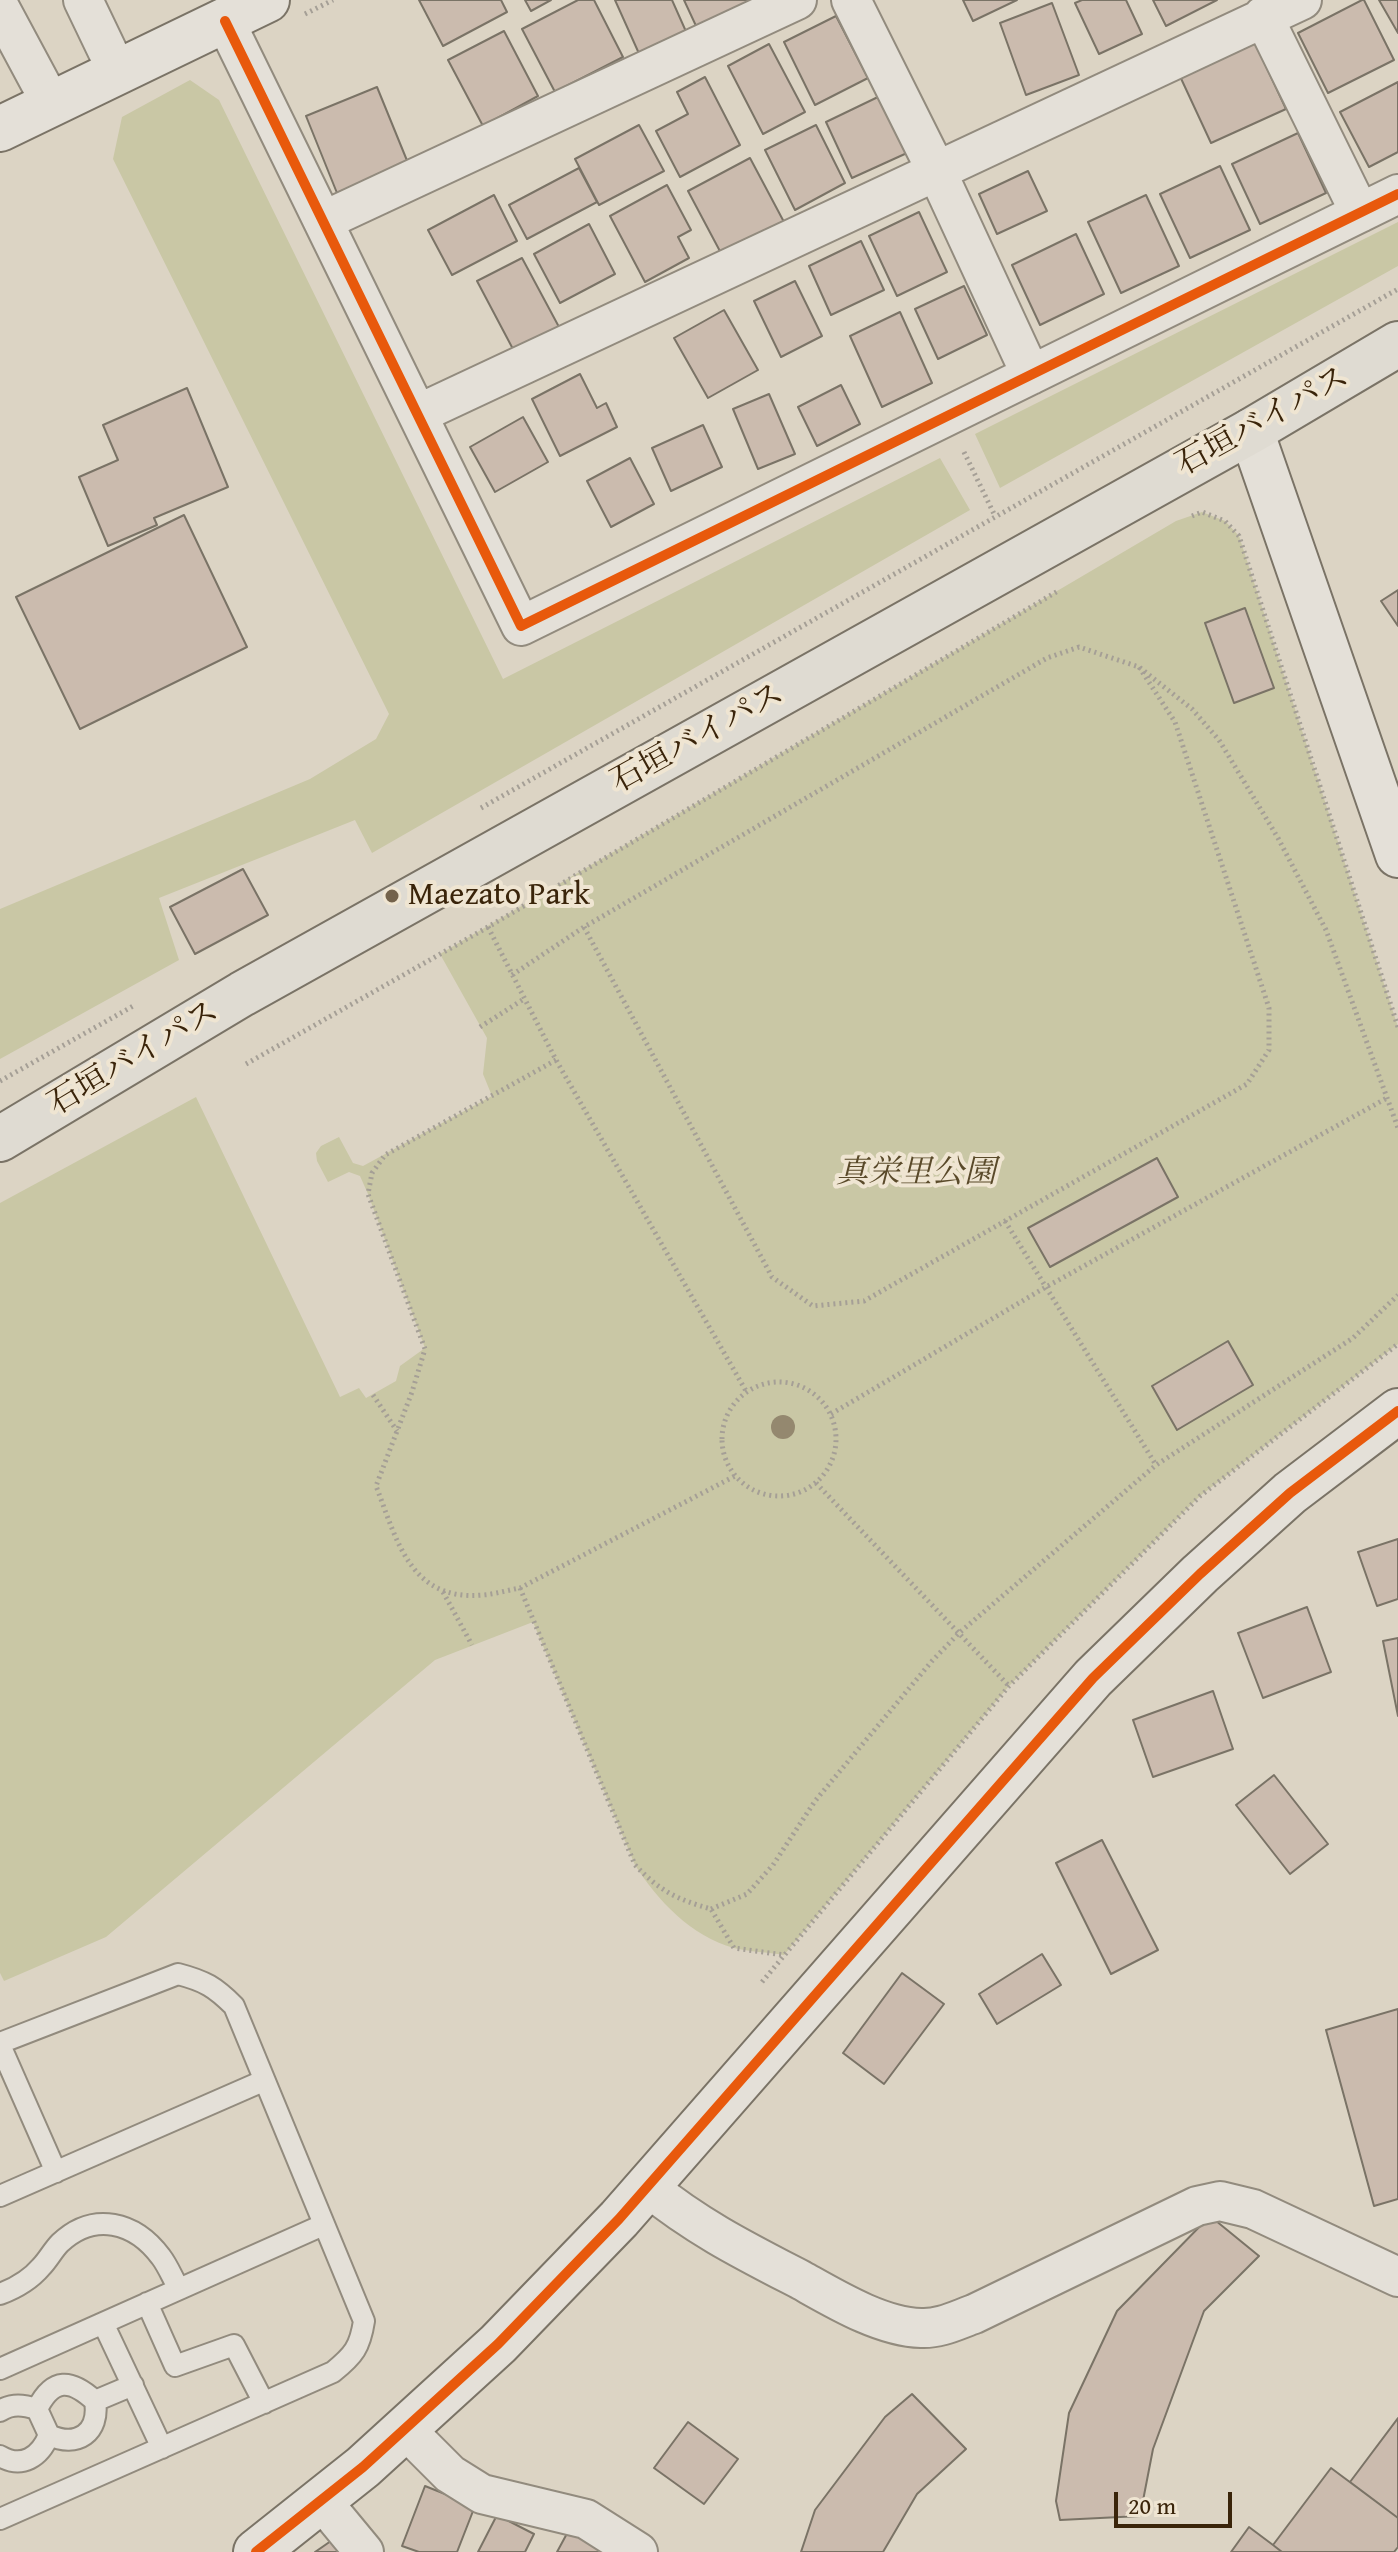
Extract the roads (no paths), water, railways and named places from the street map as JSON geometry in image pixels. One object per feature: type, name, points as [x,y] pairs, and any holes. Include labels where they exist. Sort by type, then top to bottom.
[{"type":"highway","name":"石垣バイパス","points":[[0,1139],[242,994],[1251,431],[1398,344]]},
{"type":"street","points":[[83,0],[118,73]]},
{"type":"street","points":[[0,129],[267,0]]},
{"type":"street","points":[[323,221],[797,0]]},
{"type":"street","points":[[851,0],[937,172],[1031,375]]},
{"type":"street","points":[[418,414],[1302,0]]},
{"type":"street","points":[[0,8],[52,105]]},
{"type":"street","points":[[1263,16],[1360,213]]},
{"type":"street","points":[[225,21],[521,626],[1398,194]]},
{"type":"street","points":[[1251,431],[1398,855]]},
{"type":"street","points":[[256,2552],[405,2429],[498,2344],[648,2187],[1093,1678],[1200,1574],[1279,1503],[1398,1411]]},
{"type":"street","points":[[648,2187],[700,2226],[838,2300],[893,2324],[922,2329],[943,2326],[974,2314],[1197,2206],[1220,2201],[1253,2209],[1398,2277]]},
{"type":"street","points":[[405,2429],[450,2474],[482,2494],[586,2519],[638,2552]]},
{"type":"street","points":[[321,2500],[364,2552]]},
{"type":"lane","points":[[0,2519],[333,2372],[350,2358],[360,2342],[364,2321],[234,2006],[215,1988],[200,1980],[178,1974],[0,2044],[56,2172]]},
{"type":"lane","points":[[0,2196],[263,2081]]},
{"type":"lane","points":[[0,2294],[19,2287],[75,2231],[105,2222],[131,2228],[161,2256],[179,2289]]},
{"type":"lane","points":[[0,2369],[323,2225]]},
{"type":"lane","points":[[147,2303],[175,2366],[234,2345],[264,2403]]},
{"type":"lane","points":[[103,2323],[162,2448]]},
{"type":"lane","points":[[0,2411],[22,2404],[37,2409],[49,2435],[63,2442],[77,2440],[87,2433],[97,2412],[95,2401],[69,2384],[54,2387],[43,2397],[37,2409]]},
{"type":"lane","points":[[95,2401],[133,2385]]},
{"type":"lane","points":[[0,2456],[20,2461],[32,2458],[44,2448],[49,2435]]},
{"type":"place","name":"Maezato Park","points":[[392,896]]},
{"type":"park label","name":"真栄里公園","points":[[916,1174]]}]
